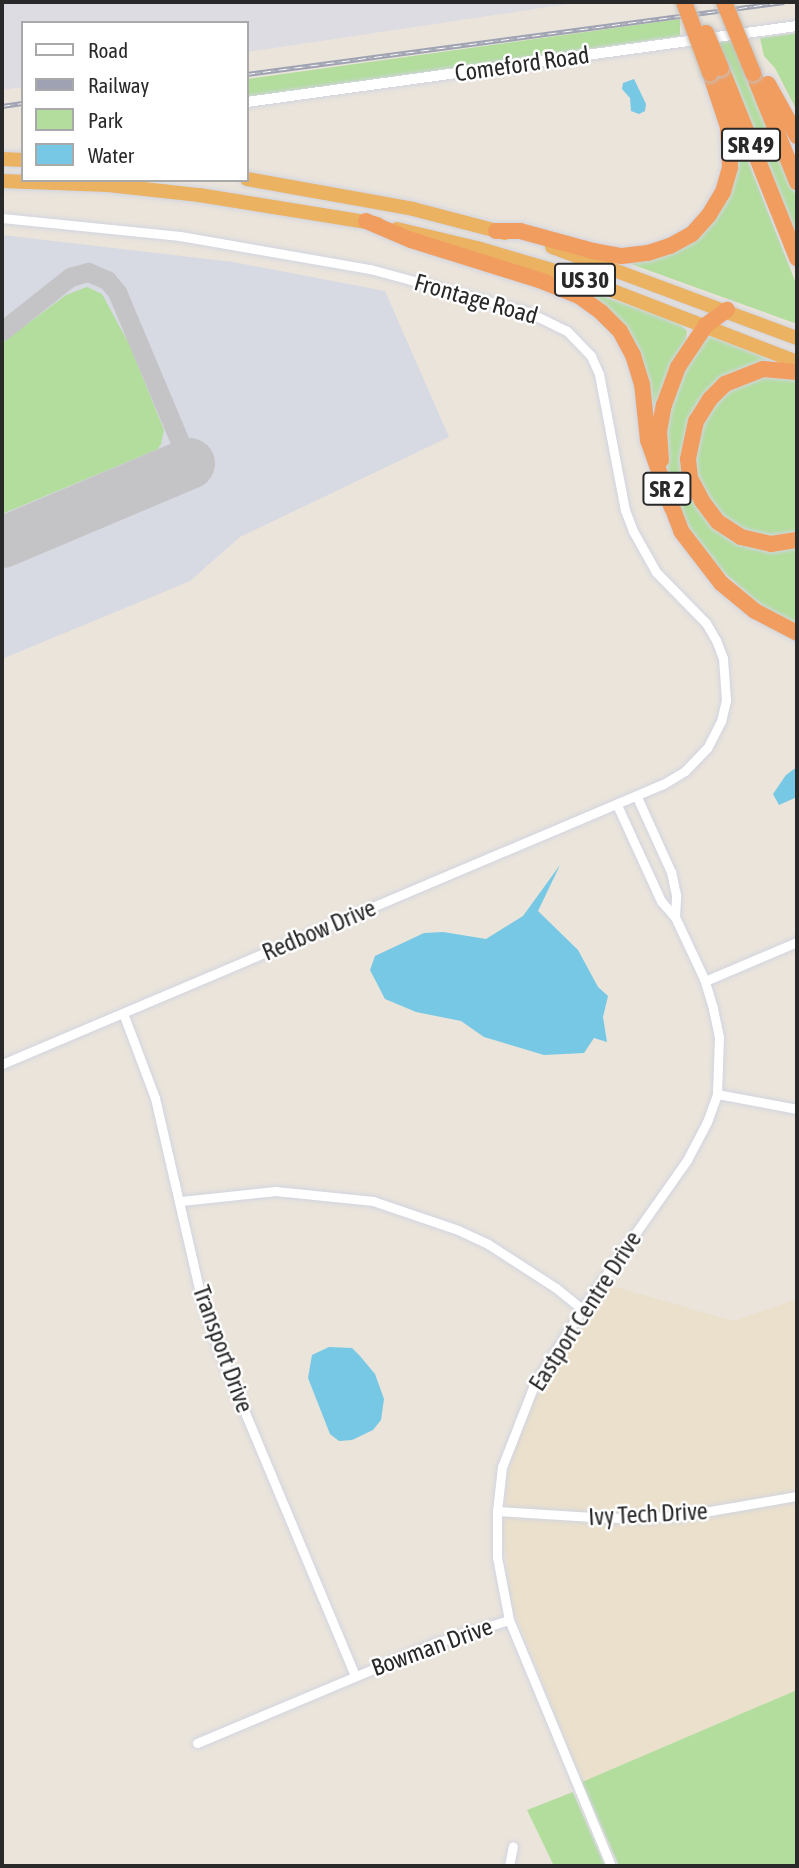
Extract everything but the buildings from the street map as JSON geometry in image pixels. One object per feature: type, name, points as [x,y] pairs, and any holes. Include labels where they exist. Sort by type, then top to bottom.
[{"type":"highway","points":[[496,231],[520,231],[622,256],[659,250],[692,234],[709,215],[723,192],[730,167],[728,127],[715,71],[684,2]]},
{"type":"highway","name":"SR 49","points":[[693,2],[715,71],[797,258]]},
{"type":"highway","name":"SR 49","points":[[724,2],[757,72],[797,182]]},
{"type":"highway","points":[[757,72],[797,136]]},
{"type":"highway","points":[[2,159],[21,160]]},
{"type":"highway","name":"US 30","points":[[248,179],[413,209],[496,231],[613,267],[797,338]]},
{"type":"highway","name":"US 30","points":[[2,181],[21,181]]},
{"type":"highway","name":"US 30","points":[[55,182],[108,183],[271,204],[366,221],[478,248],[569,275],[706,325],[797,362]]},
{"type":"highway","points":[[366,221],[411,240],[542,281],[579,296],[601,312],[620,331],[634,355],[642,384],[649,440],[672,508]]},
{"type":"highway","name":"SR 2","points":[[727,310],[706,325],[678,367],[662,419],[662,469],[672,508],[700,559],[721,583],[755,611],[797,634]]},
{"type":"highway","points":[[797,372],[763,369],[724,384],[710,399],[696,421],[688,459],[690,478],[702,501],[718,522],[741,537],[771,544],[797,540]]},
{"type":"street","name":"Comeford Road","points":[[248,102],[797,26]]},
{"type":"street","name":"Frontage Road","points":[[2,218],[180,236],[370,269],[528,312],[551,321],[579,342],[591,356],[599,374],[625,510],[633,531],[656,572],[706,622],[720,649],[726,677],[726,700],[721,721],[707,748],[685,771],[637,797]]},
{"type":"street","name":"Redbow Drive","points":[[2,1064],[637,797]]},
{"type":"street","name":"Eastport Centre Drive","points":[[637,797],[671,872],[676,895],[675,917]]},
{"type":"street","name":"Eastport Centre Drive","points":[[611,1866],[509,1620],[497,1557],[497,1511],[502,1467],[522,1410],[541,1373],[687,1160],[707,1122],[717,1094],[719,1037],[705,981],[675,917],[661,901],[617,805]]},
{"type":"street","points":[[705,981],[797,942]]},
{"type":"street","name":"Transport Drive","points":[[123,1013],[155,1098],[181,1201],[199,1289],[218,1348],[355,1675]]},
{"type":"street","points":[[717,1094],[797,1109]]},
{"type":"street","points":[[181,1201],[275,1191],[341,1196],[380,1203],[458,1230],[488,1244],[556,1288],[582,1310]]},
{"type":"street","name":"Ivy Tech Drive","points":[[497,1511],[609,1518],[681,1516],[797,1496]]},
{"type":"street","name":"Bowman Drive","points":[[197,1743],[435,1643],[509,1620]]},
{"type":"street","points":[[509,1866],[513,1846]]},
{"type":"shaded area","points":[[2,2],[582,2],[248,52],[248,21],[21,21],[21,87],[2,90]]},
{"type":"shaded area","points":[[2,235],[233,262],[385,291],[449,437],[240,537],[190,581],[2,659]]},
{"type":"shaded area","points":[[609,1285],[733,1321],[797,1299],[797,1690],[582,1782],[511,1603],[503,1533],[508,1474],[518,1437],[533,1401]]},
{"type":"green space","points":[[680,19],[680,36],[248,97],[248,79]]},
{"type":"green space","points":[[797,33],[797,111],[775,68],[764,56],[760,38]]},
{"type":"green space","points":[[733,38],[797,199],[797,236],[718,41]]},
{"type":"green space","points":[[736,130],[797,286],[797,324],[617,259],[650,257],[715,216]]},
{"type":"green space","points":[[574,286],[679,323],[687,331],[686,343],[666,375],[654,435],[643,366]]},
{"type":"green space","points":[[87,287],[102,294],[129,344],[164,430],[161,444],[158,449],[2,514],[2,343],[66,295]]},
{"type":"green space","points":[[706,334],[778,363],[757,366],[690,423],[684,439],[684,460],[710,520],[797,545],[797,626],[760,605],[713,563],[695,540],[671,490],[664,448],[671,395]]},
{"type":"green space","points":[[769,374],[797,377],[797,533],[784,537],[757,535],[732,525],[713,507],[699,484],[694,458],[697,434],[707,411],[724,393]]},
{"type":"green space","points":[[797,1690],[797,1866],[619,1866],[582,1782]]},
{"type":"green space","points":[[573,1792],[605,1866],[554,1866],[527,1810]]},
{"type":"water","points":[[634,79],[646,104],[645,111],[639,114],[631,111],[630,98],[622,89],[623,83]]},
{"type":"water","points":[[797,767],[797,797],[779,805],[773,794],[786,775]]},
{"type":"water","points":[[560,865],[538,911],[578,950],[598,987],[608,996],[603,1017],[607,1042],[594,1038],[584,1053],[544,1055],[484,1037],[461,1021],[416,1012],[385,999],[370,970],[375,956],[424,933],[443,932],[486,939],[523,916]]},
{"type":"water","points":[[329,1347],[352,1348],[375,1374],[384,1399],[381,1420],[373,1430],[352,1440],[339,1441],[330,1434],[308,1378],[312,1355]]},
{"type":"taxiway","points":[[2,331],[70,277],[88,272],[107,280],[117,292],[189,463]]},
{"type":"runway","points":[[2,542],[189,463]]},
{"type":"railway","points":[[248,74],[784,2]]},
{"type":"railway","points":[[2,106],[21,103]]}]
